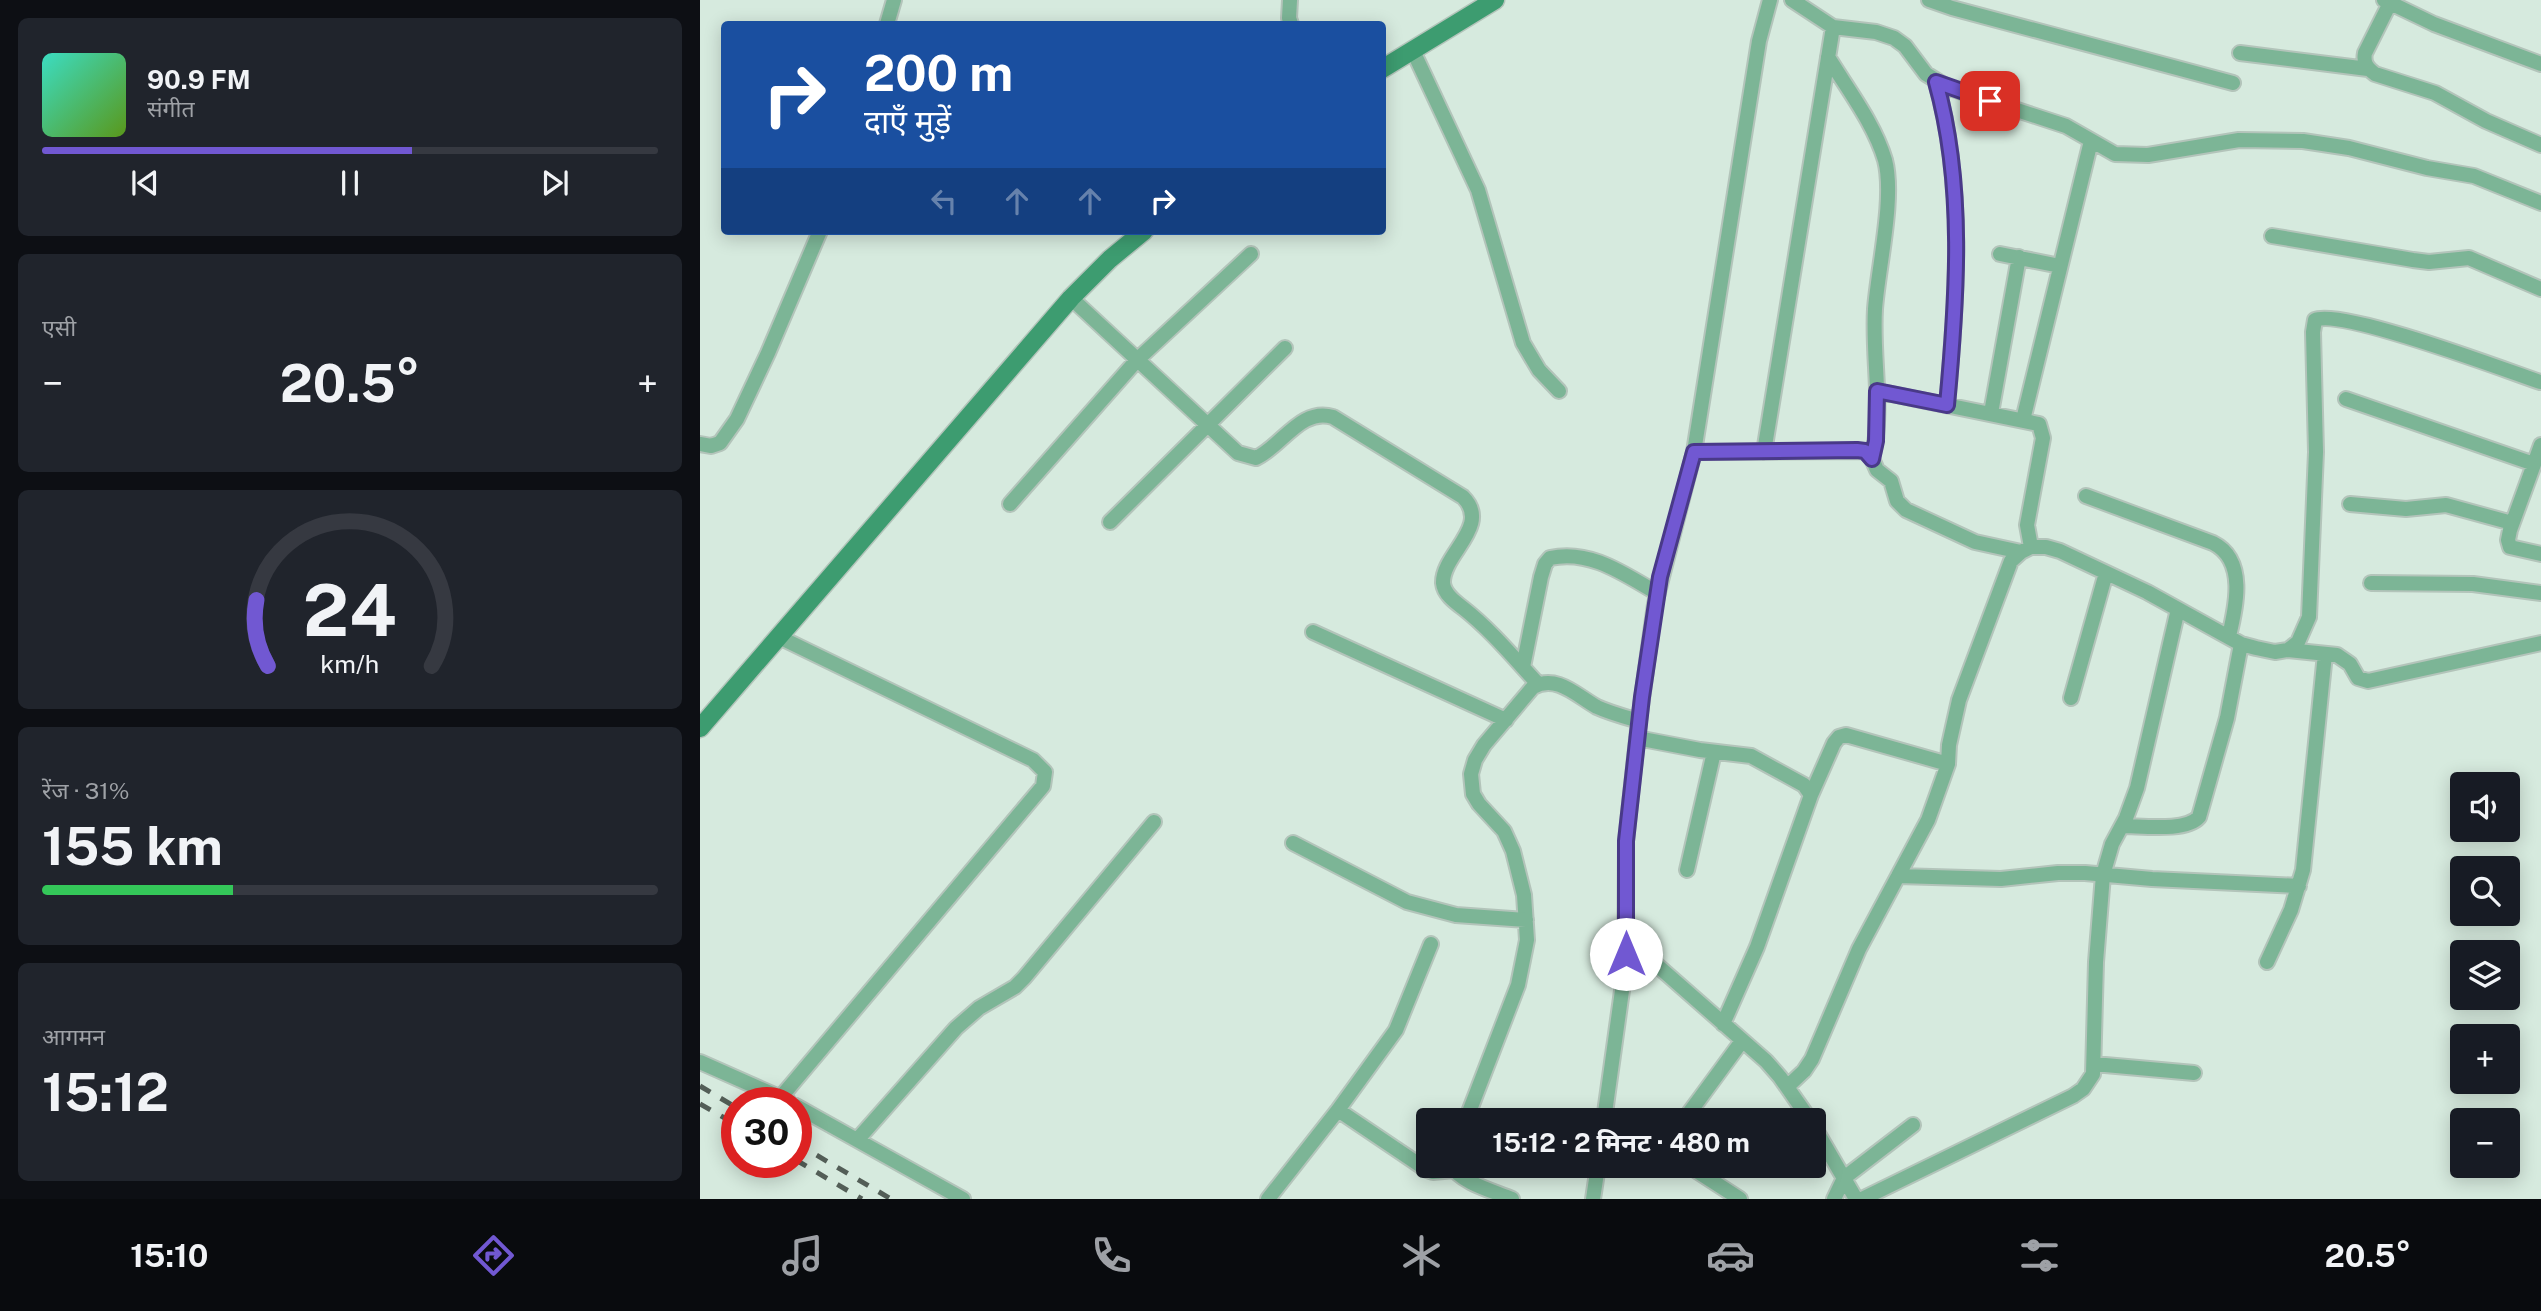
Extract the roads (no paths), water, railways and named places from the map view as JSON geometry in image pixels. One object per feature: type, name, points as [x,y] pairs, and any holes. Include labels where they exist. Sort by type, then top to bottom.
[{"type":"main road","points":[[1386,67],[1495,0]]},
{"type":"main road","points":[[700,728],[1071,298],[1110,259],[1139,235]]},
{"type":"street","points":[[888,21],[894,0]]},
{"type":"street","points":[[1290,0],[1290,21]]},
{"type":"street","points":[[1606,1108],[1625,969],[1626,841],[1657,593],[1694,452],[1759,41],[1770,0]]},
{"type":"street","points":[[1792,0],[1833,27],[1894,38],[1905,46],[1926,74],[1936,82],[2066,126],[2115,154],[2129,156],[2239,140],[2330,144],[2427,168],[2474,176],[2541,202]]},
{"type":"street","points":[[1929,0],[2232,83]]},
{"type":"street","points":[[2541,64],[2484,45],[2387,1],[2364,61],[2368,69],[2375,74],[2435,93],[2486,121],[2541,145]]},
{"type":"street","points":[[1763,452],[1833,27]]},
{"type":"street","points":[[1413,51],[1478,190],[1523,343],[1539,370],[1559,391]]},
{"type":"street","points":[[2240,53],[2368,69]]},
{"type":"street","points":[[1828,57],[1873,130],[1887,172],[1875,309],[1877,391],[1876,441],[1872,459]]},
{"type":"street","points":[[1936,82],[1950,144],[1956,282],[1947,405]]},
{"type":"street","points":[[2022,420],[2091,141]]},
{"type":"street","points":[[700,444],[711,446],[720,443],[737,419],[818,235]]},
{"type":"street","points":[[2272,236],[2429,262],[2469,258],[2541,289]]},
{"type":"street","points":[[1010,504],[1137,360],[1251,254]]},
{"type":"street","points":[[2000,254],[2060,266]]},
{"type":"street","points":[[1991,413],[2019,257]]},
{"type":"street","points":[[1071,298],[1238,453],[1256,458],[1268,453],[1304,420],[1313,414],[1323,414],[1333,417],[1463,497],[1473,513],[1472,522],[1447,570],[1443,582],[1446,592],[1477,619],[1538,684]]},
{"type":"street","points":[[2288,650],[2298,642],[2309,617],[2316,452],[2315,320],[2326,318],[2369,326],[2541,382]]},
{"type":"street","points":[[1110,522],[1285,348]]},
{"type":"street","points":[[1877,391],[2039,424],[2043,438],[2027,525],[2026,550]]},
{"type":"street","points":[[2346,399],[2534,464]]},
{"type":"street","points":[[2541,445],[2508,540],[2510,547],[2541,554]]},
{"type":"street","points":[[1694,452],[1865,451],[1877,470],[1891,481],[1897,501],[1906,510],[1975,542],[2026,550],[2046,547],[2060,551],[2235,640],[2276,652],[2288,650],[2345,659],[2358,678],[2368,681],[2541,643]]},
{"type":"street","points":[[2086,496],[2213,543],[2227,551],[2237,598],[2227,718],[2199,817],[2195,822],[2180,826],[2122,826]]},
{"type":"street","points":[[2350,504],[2406,509],[2446,505],[2512,523]]},
{"type":"street","points":[[1787,1087],[1804,1072],[1812,1059],[1859,949],[1928,820],[1948,764],[1959,700],[2011,561],[2026,550]]},
{"type":"street","points":[[1522,667],[1541,577],[1550,558],[1573,555],[1601,562],[1657,593]]},
{"type":"street","points":[[2070,698],[2106,573]]},
{"type":"street","points":[[2371,583],[2473,584],[2541,593]]},
{"type":"street","points":[[1862,1199],[2073,1096],[2089,1082],[2094,1064],[2096,962],[2103,875],[2112,844],[2137,788],[2178,609]]},
{"type":"street","points":[[1313,632],[1506,720]]},
{"type":"street","points":[[779,636],[1032,761],[1045,772],[1045,779],[1034,796],[797,1087]]},
{"type":"street","points":[[2267,962],[2299,886],[2304,860],[2325,654]]},
{"type":"street","points":[[1471,1108],[1518,985],[1526,953],[1524,895],[1513,851],[1504,831],[1479,804],[1470,784],[1475,760],[1538,684],[1566,687],[1599,708],[1639,721]]},
{"type":"street","points":[[1723,1024],[1758,947],[1811,795],[1833,743],[1846,735],[1948,764]]},
{"type":"street","points":[[1637,738],[1714,752],[1751,755],[1804,785],[1811,795]]},
{"type":"street","points":[[1687,870],[1714,752]]},
{"type":"street","points":[[858,1139],[956,1028],[1024,978],[1154,822]]},
{"type":"street","points":[[1293,843],[1408,902],[1456,915],[1526,920]]},
{"type":"street","points":[[1898,876],[2001,879],[2058,873],[2299,886]]},
{"type":"street","points":[[1626,939],[1773,1068],[1802,1108]]},
{"type":"street","points":[[1268,1199],[1396,1030],[1430,944]]},
{"type":"street","points":[[1693,1108],[1742,1041]]},
{"type":"street","points":[[700,1062],[757,1087]]},
{"type":"street","points":[[2094,1064],[2194,1073]]},
{"type":"street","points":[[1338,1110],[1416,1163]]},
{"type":"street","points":[[812,1115],[963,1199]]},
{"type":"street","points":[[1834,1199],[1844,1178],[1913,1125]]},
{"type":"street","points":[[1826,1147],[1856,1199]]},
{"type":"street","points":[[1464,1178],[1512,1199]]},
{"type":"street","points":[[1593,1199],[1596,1178]]},
{"type":"street","points":[[1708,1178],[1740,1199]]},
{"type":"railway","points":[[700,1086],[721,1098]]},
{"type":"railway","points":[[700,1104],[721,1116]]},
{"type":"railway","points":[[812,1152],[891,1199]]},
{"type":"railway","points":[[812,1169],[862,1199]]}]
